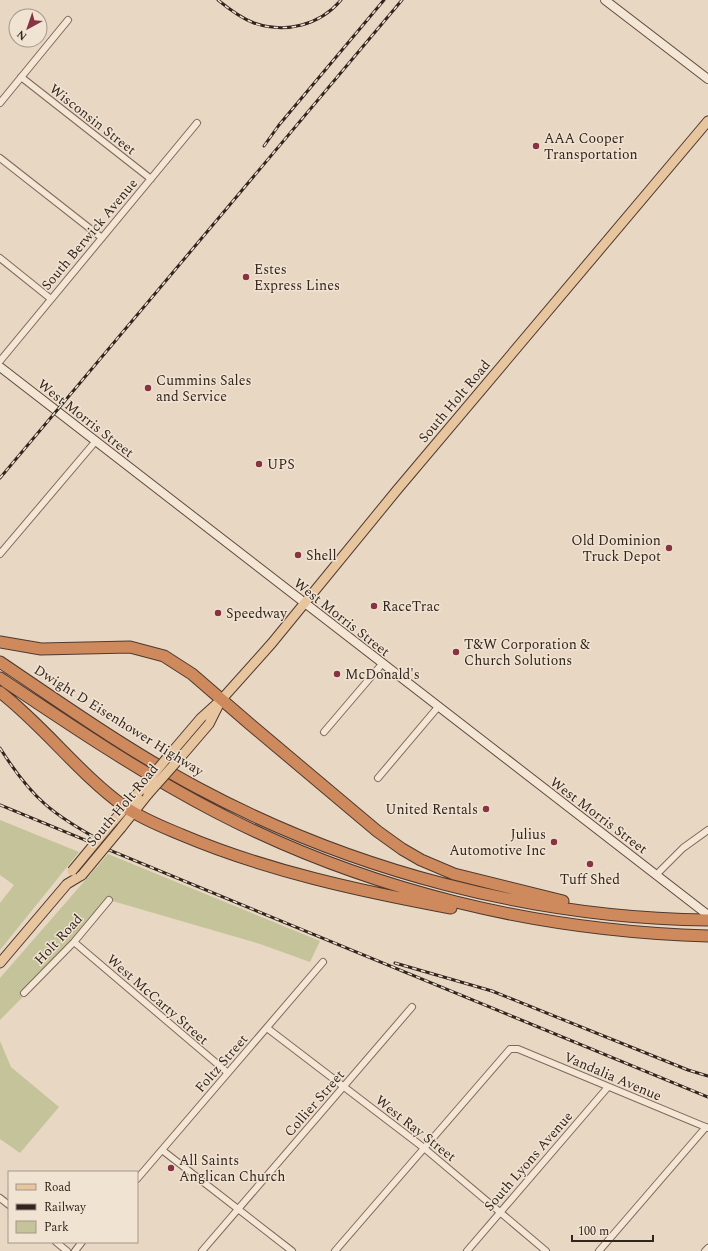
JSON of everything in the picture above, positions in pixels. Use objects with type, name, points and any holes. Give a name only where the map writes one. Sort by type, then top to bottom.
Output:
[{"type":"highway","points":[[0,642],[41,649],[121,647],[148,651],[177,663],[222,699],[378,831],[415,857],[437,867],[470,878],[619,915]]},
{"type":"highway","name":"Dwight D Eisenhower Highway","points":[[0,662],[130,748],[180,778],[250,814],[317,843],[389,868],[451,886],[551,906],[619,915],[708,920]]},
{"type":"highway","name":"Dwight D Eisenhower Highway","points":[[0,678],[156,779],[214,811],[273,840],[334,864],[407,889],[468,906],[529,918],[616,931],[708,936]]},
{"type":"highway","points":[[0,692],[25,712],[94,781],[130,810],[217,849],[300,875],[449,908],[482,914],[529,918]]},
{"type":"main road","points":[[605,0],[708,79]]},
{"type":"main road","name":"South Holt Road","points":[[0,962],[67,884],[82,875],[121,828],[138,792],[201,718],[222,699],[304,604],[397,490],[708,121]]},
{"type":"main road","name":"West Morris Street","points":[[0,367],[304,604],[708,915]]},
{"type":"main road","name":"South Holt Road","points":[[67,884],[72,871],[111,824],[148,794],[209,724],[222,699]]},
{"type":"street","points":[[0,103],[68,20]]},
{"type":"street","name":"Wisconsin Street","points":[[21,77],[151,179]]},
{"type":"street","name":"South Berwick Avenue","points":[[0,361],[197,123]]},
{"type":"street","points":[[0,158],[102,238]]},
{"type":"street","points":[[0,258],[51,299]]},
{"type":"street","points":[[0,554],[95,442]]},
{"type":"street","points":[[324,732],[382,664]]},
{"type":"street","points":[[378,778],[438,707]]},
{"type":"street","points":[[656,875],[683,848],[708,830]]},
{"type":"street","name":"Holt Road","points":[[24,993],[74,942],[109,900]]},
{"type":"street","name":"West McCarty Street","points":[[74,942],[228,1074]]},
{"type":"street","name":"Foltz Street","points":[[138,1178],[323,962]]},
{"type":"street","name":"Collier Street","points":[[202,1251],[412,1007]]},
{"type":"street","name":"West Ray Street","points":[[268,1028],[424,1148],[546,1251]]},
{"type":"street","name":"Vandalia Avenue","points":[[424,1148],[508,1050],[512,1048],[518,1049],[707,1128]]},
{"type":"street","name":"South Lyons Avenue","points":[[467,1251],[608,1087]]},
{"type":"street","points":[[599,1251],[707,1128]]},
{"type":"street","points":[[335,1251],[424,1148]]},
{"type":"street","points":[[162,1150],[292,1251]]},
{"type":"street","points":[[0,1198],[8,1205]]},
{"type":"street","points":[[57,1243],[67,1251]]},
{"type":"street","points":[[75,1251],[81,1243]]},
{"type":"green space","points":[[0,820],[79,852],[0,950],[0,903],[14,885],[0,875]]},
{"type":"green space","points":[[108,854],[320,941],[310,962],[260,944],[109,900],[74,945],[0,1020],[0,978]]},
{"type":"green space","points":[[0,1041],[11,1067],[59,1107],[20,1153],[0,1139]]},
{"type":"railway","points":[[218,0],[235,13],[249,21],[278,28],[302,25],[313,21],[333,9],[341,0]]},
{"type":"railway","points":[[264,146],[279,125],[384,0]]},
{"type":"railway","points":[[0,478],[402,0]]},
{"type":"railway","points":[[0,748],[23,780],[45,804],[71,824],[105,843]]},
{"type":"railway","points":[[0,805],[708,1097]]},
{"type":"railway","points":[[395,963],[492,991],[688,1070],[708,1076]]},
{"type":"place","name":"AAA Cooper Transportation","points":[[536,146]]},
{"type":"place","name":"Estes Express Lines","points":[[246,277]]},
{"type":"place","name":"Cummins Sales and Service","points":[[148,388]]},
{"type":"place","name":"UPS","points":[[259,464]]},
{"type":"place","name":"Old Dominion Truck Depot","points":[[669,548]]},
{"type":"place","name":"Shell","points":[[298,555]]},
{"type":"place","name":"RaceTrac","points":[[374,606]]},
{"type":"place","name":"Speedway","points":[[218,613]]},
{"type":"place","name":"T&W Corporation & Church Solutions","points":[[456,652]]},
{"type":"place","name":"McDonald's","points":[[337,674]]},
{"type":"place","name":"United Rentals","points":[[486,809]]},
{"type":"place","name":"Julius Automotive Inc","points":[[554,842]]},
{"type":"place","name":"Tuff Shed","points":[[590,864]]},
{"type":"place","name":"All Saints Anglican Church","points":[[171,1168]]}]
